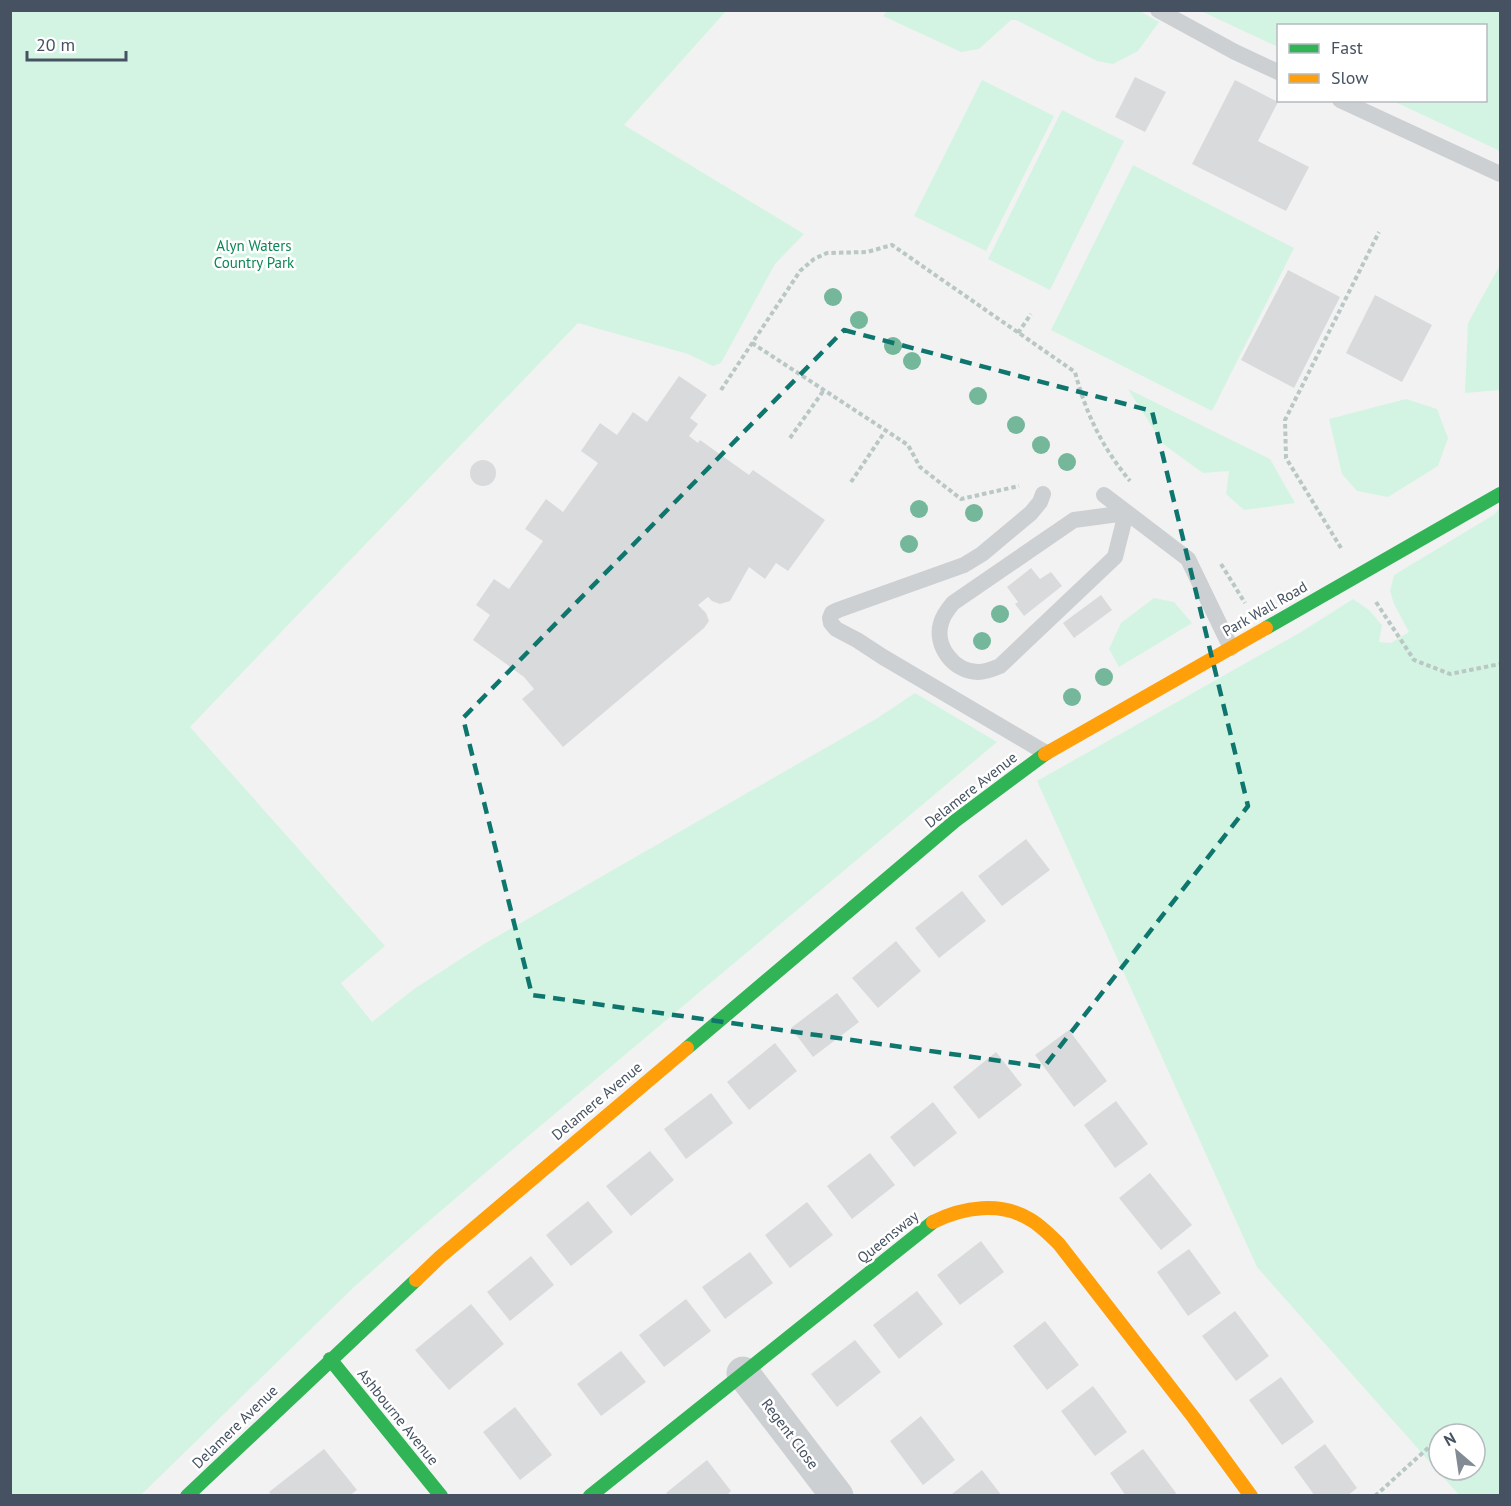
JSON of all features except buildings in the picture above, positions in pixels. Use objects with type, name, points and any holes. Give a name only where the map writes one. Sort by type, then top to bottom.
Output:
[{"type":"street","name":"Park Wall Road","points":[[1046,753],[1500,494]]},
{"type":"street","name":"Delamere Avenue","points":[[187,1496],[440,1257],[955,821],[1046,753]]},
{"type":"street","name":"Queensway","points":[[590,1496],[934,1221],[965,1210],[982,1207],[1017,1211],[1034,1220],[1047,1231],[1194,1418],[1251,1496]]},
{"type":"street","name":"Ashbourne Avenue","points":[[330,1359],[441,1496]]},
{"type":"street","name":"Regent Close","points":[[743,1373],[837,1496]]},
{"type":"lane","points":[[1158,10],[1235,52],[1277,72]]},
{"type":"lane","points":[[1344,102],[1500,174]]},
{"type":"lane","points":[[1043,494],[1031,513],[964,565],[838,610],[832,613],[830,618],[831,624],[836,629],[1046,753]]},
{"type":"lane","points":[[1104,495],[1188,559],[1231,648]]},
{"type":"lane","points":[[1126,513],[1115,557],[1000,666],[989,671],[976,672],[964,669],[948,657],[940,636],[940,624],[953,603],[1074,520],[1126,513]]},
{"type":"path","points":[[1379,232],[1285,420],[1286,458],[1358,575],[1414,660],[1450,674],[1500,664]]},
{"type":"path","points":[[722,390],[800,271],[814,259],[827,253],[867,252],[892,245],[1075,372],[1083,402],[1099,435],[1116,465],[1131,483]]},
{"type":"path","points":[[1018,333],[1031,314]]},
{"type":"path","points":[[752,343],[908,445],[920,467],[962,499],[1029,484]]},
{"type":"path","points":[[790,438],[824,390]]},
{"type":"path","points":[[851,482],[886,430]]},
{"type":"path","points":[[1221,564],[1261,630]]},
{"type":"path","points":[[1375,1496],[1427,1449]]},
{"type":"highlighted area","points":[[844,330],[1152,411],[1248,806],[1044,1067],[532,995],[463,718]]},
{"type":"green space","points":[[1138,10],[1159,22],[1138,51],[1113,64],[1097,61],[1016,20],[1011,20],[979,49],[961,52],[883,16],[887,11]]},
{"type":"green space","name":"Alyn Waters Country Park","points":[[10,11],[726,11],[624,125],[804,234],[775,264],[721,363],[713,366],[688,354],[578,323],[190,727],[385,946],[341,983],[372,1022],[414,989],[484,944],[876,719],[915,693],[997,742],[415,1233],[354,1287],[141,1495],[11,1495]]},
{"type":"green space","points":[[1201,11],[1500,11],[1500,151],[1395,102],[1487,102],[1487,24],[1277,24],[1277,47]]},
{"type":"green space","points":[[982,80],[1054,116],[986,251],[914,216]]},
{"type":"green space","points":[[1062,110],[1124,141],[1050,290],[988,259]]},
{"type":"green space","points":[[1133,165],[1294,248],[1212,411],[1051,330]]},
{"type":"green space","points":[[1500,265],[1500,390],[1465,393],[1468,323]]},
{"type":"green space","points":[[1128,389],[1270,459],[1295,503],[1244,510],[1226,494],[1229,471],[1203,473],[1163,444]]},
{"type":"green space","points":[[1406,399],[1437,409],[1448,438],[1438,466],[1388,497],[1357,491],[1342,474],[1329,419]]},
{"type":"green space","points":[[1500,507],[1500,1495],[1459,1495],[1447,1482],[1487,1482],[1487,1422],[1427,1422],[1427,1459],[1257,1267],[1037,781],[1301,632],[1353,599],[1369,610],[1382,625],[1379,642],[1391,643],[1409,632],[1394,604],[1390,591],[1394,575],[1495,514]]},
{"type":"green space","points":[[1154,598],[1174,602],[1192,623],[1119,667],[1109,649],[1121,623]]},
{"type":"traffic: fast","points":[[1266,628],[1500,494]]},
{"type":"traffic: fast","points":[[687,1048],[955,821],[1045,754]]},
{"type":"traffic: fast","points":[[590,1496],[933,1222]]},
{"type":"traffic: fast","points":[[187,1496],[416,1280]]},
{"type":"traffic: fast","points":[[330,1359],[441,1496]]},
{"type":"traffic: slow","points":[[1045,754],[1266,628]]},
{"type":"traffic: slow","points":[[416,1280],[440,1257],[687,1048]]},
{"type":"traffic: slow","points":[[933,1222],[969,1210],[995,1208],[1019,1214],[1042,1228],[1059,1244],[1194,1418],[1251,1496]]}]
